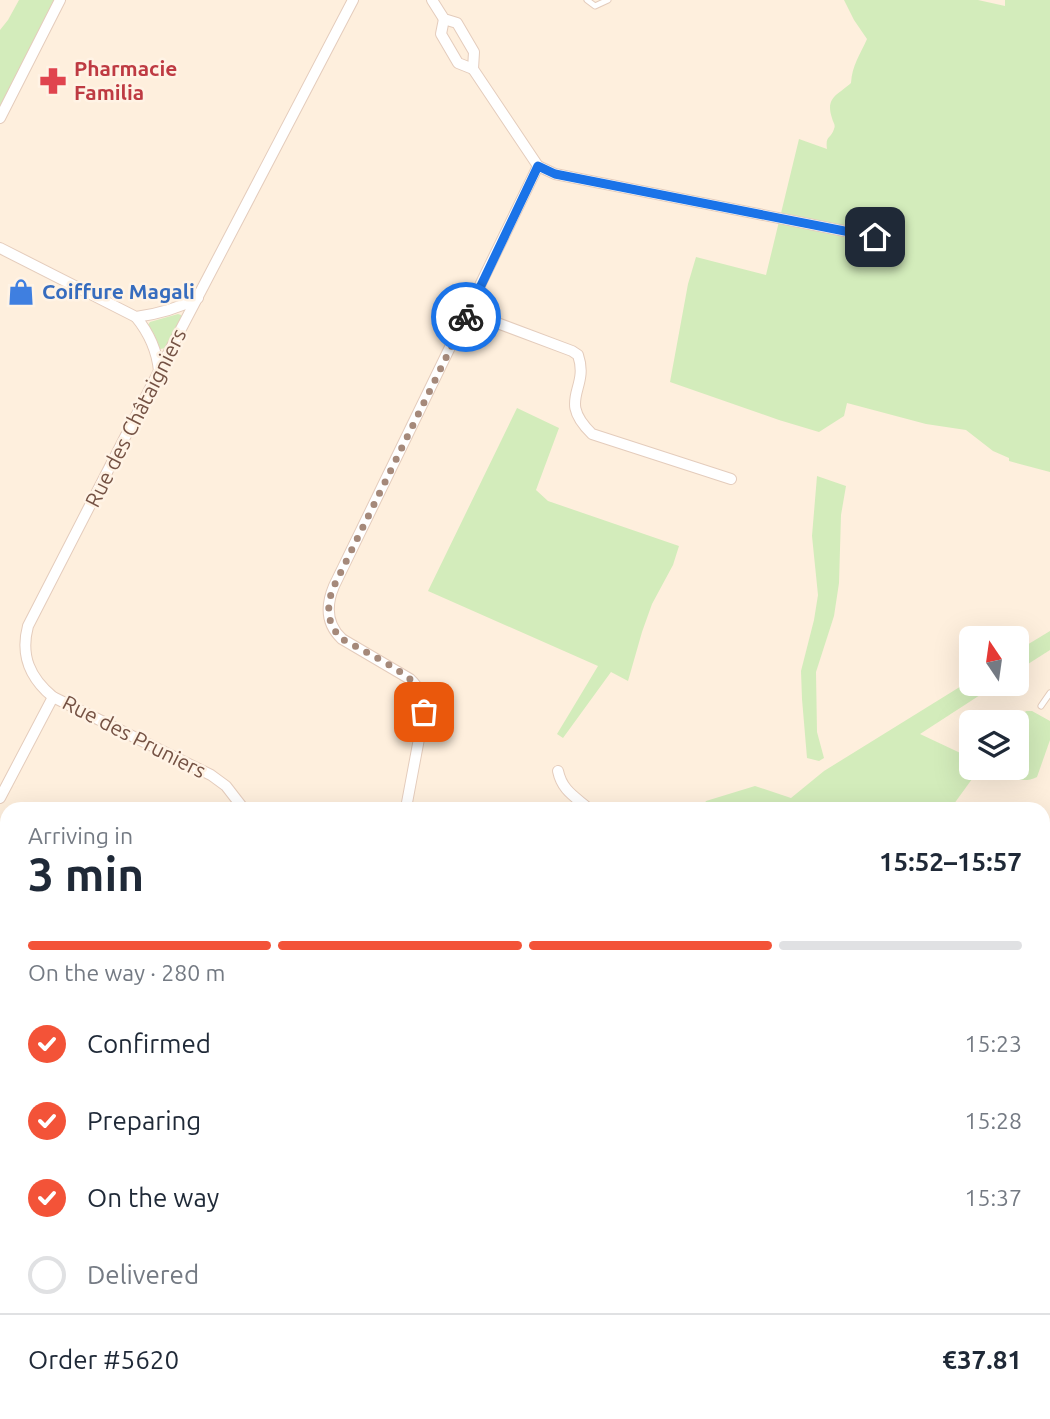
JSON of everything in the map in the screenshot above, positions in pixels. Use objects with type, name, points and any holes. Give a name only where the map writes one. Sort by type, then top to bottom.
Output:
[{"type":"street","points":[[0,118],[60,0]]},
{"type":"street","name":"Rue des Châtaigniers","points":[[53,697],[42,688],[25,654],[24,640],[28,626],[353,0]]},
{"type":"street","points":[[432,0],[444,19],[457,23],[474,52],[473,69]]},
{"type":"street","points":[[444,19],[441,34],[458,63],[473,69],[538,166],[555,174],[875,237]]},
{"type":"street","points":[[407,802],[424,712],[422,697],[410,680],[342,639],[335,632],[329,616],[328,602],[538,166]]},
{"type":"street","points":[[0,248],[136,317],[154,345],[159,371]]},
{"type":"street","points":[[136,317],[169,311],[198,298]]},
{"type":"street","points":[[468,312],[578,355],[581,369],[575,410],[578,419],[592,434],[731,479]]},
{"type":"street","points":[[0,797],[53,697]]},
{"type":"street","name":"Rue des Pruniers","points":[[53,697],[211,775],[226,786],[238,802]]},
{"type":"street","points":[[558,771],[560,782],[565,789],[581,802]]},
{"type":"lane","points":[[587,0],[594,6],[608,0]]},
{"type":"lane","points":[[1041,706],[1050,693]]},
{"type":"green space","points":[[19,0],[60,0],[0,118],[0,30]]},
{"type":"green space","points":[[844,0],[978,0],[1005,6],[1005,0],[1050,0],[1050,472],[1009,461],[1009,458],[993,451],[966,430],[926,424],[847,403],[844,416],[819,432],[670,382],[688,284],[696,257],[766,275],[799,139],[827,149],[828,139],[835,126],[830,105],[837,94],[851,83],[855,65],[867,39]]},
{"type":"green space","points":[[178,314],[182,317],[166,348],[160,349],[148,325],[150,322]]},
{"type":"green space","points":[[517,408],[559,428],[536,490],[548,501],[679,546],[673,565],[652,604],[628,681],[611,672],[563,738],[557,734],[598,666],[428,591]]},
{"type":"green space","points":[[817,476],[846,486],[841,515],[839,583],[834,616],[816,672],[817,732],[824,758],[819,761],[807,758],[801,671],[818,595],[812,536]]},
{"type":"green space","points":[[1050,631],[1050,650],[1029,663],[1029,644]]},
{"type":"green space","points":[[959,687],[959,696],[979,696],[920,734],[959,752],[959,780],[971,780],[955,802],[705,802],[755,786],[791,798],[824,771]]},
{"type":"green space","points":[[1029,711],[1050,721],[1050,740],[1037,777],[1031,779]]},
{"type":"way so far","points":[[424,712],[422,697],[415,684],[335,632],[329,616],[328,602],[466,317]]},
{"type":"place","name":"Pharmacie Familia","points":[[53,81]]},
{"type":"place","name":"Coiffure Magali","points":[[21,292]]},
{"type":"route","points":[[466,317],[538,166],[555,174],[875,237]]}]
